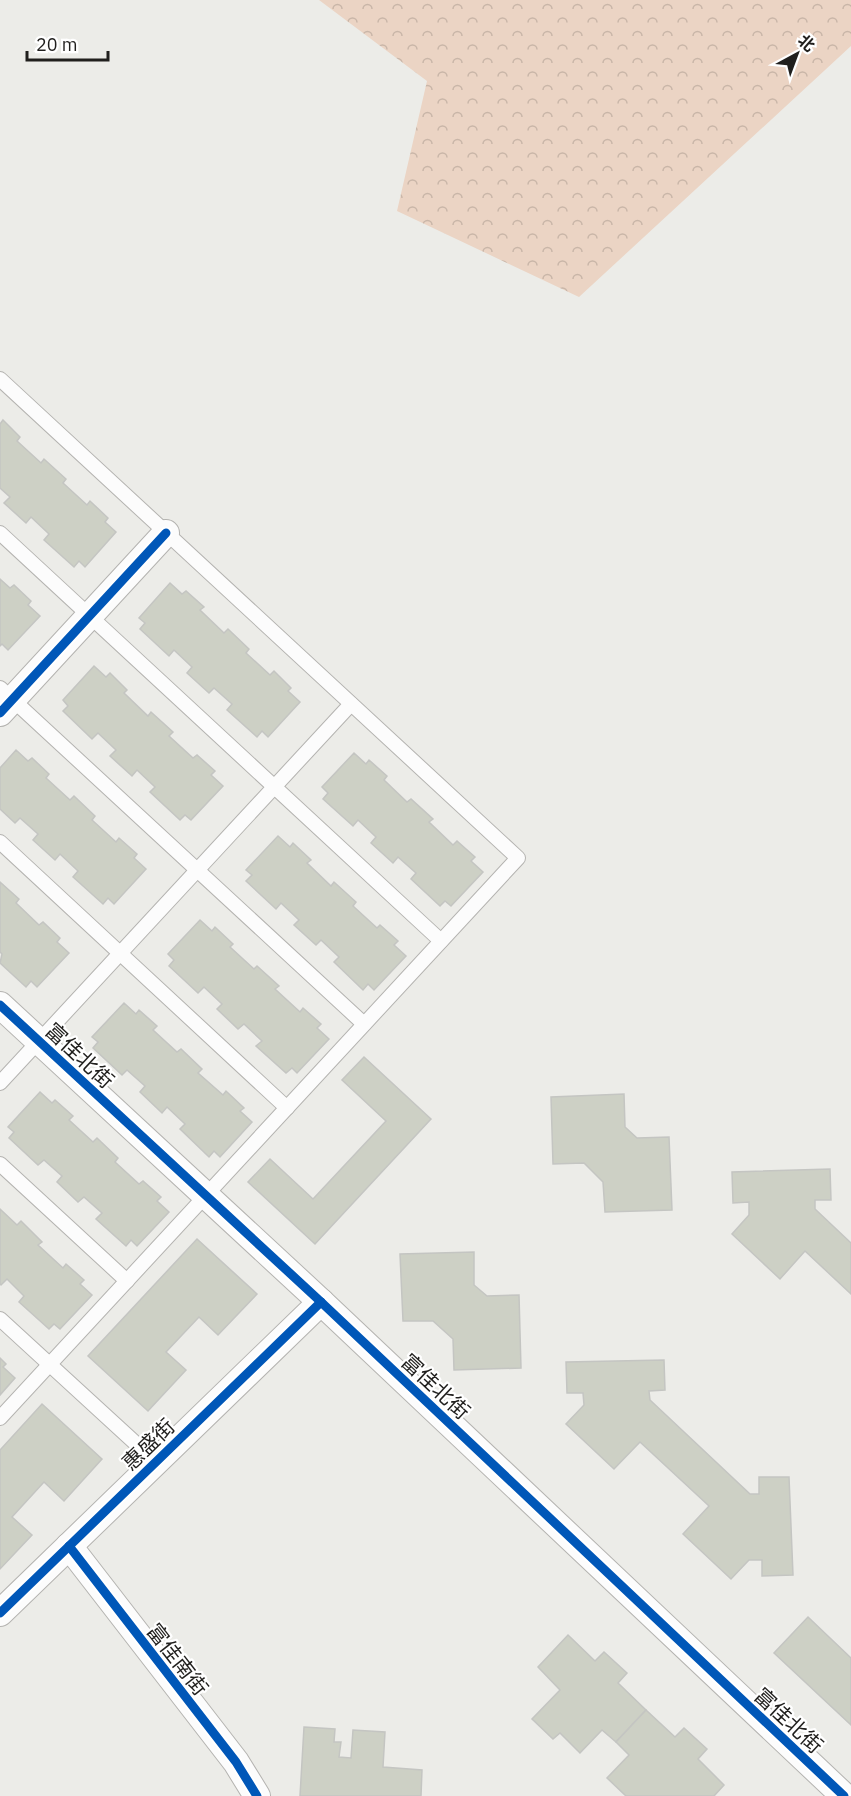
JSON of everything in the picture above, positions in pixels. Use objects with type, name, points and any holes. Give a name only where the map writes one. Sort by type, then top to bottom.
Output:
[{"type":"street","points":[[4,700],[89,616],[166,533]]},
{"type":"street","name":"富佳北街","points":[[0,1005],[321,1302],[844,1796]]},
{"type":"street","name":"惠盛街","points":[[0,1613],[321,1302]]},
{"type":"street","name":"富佳南街","points":[[69,1546],[236,1762],[257,1796]]},
{"type":"lane","points":[[0,379],[518,858],[0,1418]]},
{"type":"lane","points":[[0,533],[441,941]]},
{"type":"lane","points":[[4,700],[197,870],[364,1024]]},
{"type":"lane","points":[[0,1083],[351,704]]},
{"type":"lane","points":[[0,842],[287,1108]]},
{"type":"lane","points":[[0,1164],[127,1281]]},
{"type":"lane","points":[[0,1319],[156,1462]]},
{"type":"green space","points":[[319,0],[851,0],[851,46],[579,297],[397,211],[427,81]]},
{"type":"building","points":[[3,420],[20,437],[17,441],[41,463],[44,459],[66,479],[63,483],[87,505],[90,501],[108,518],[105,522],[116,532],[85,567],[79,561],[74,567],[44,540],[49,534],[31,517],[26,523],[4,503],[10,497],[0,488],[0,424]]},
{"type":"building","points":[[0,579],[10,588],[14,585],[31,601],[28,605],[40,616],[8,650],[2,644],[0,646]]},
{"type":"building","points":[[170,583],[182,594],[186,591],[204,607],[200,610],[224,633],[228,629],[249,649],[246,653],[270,675],[274,671],[291,688],[288,691],[300,702],[268,737],[262,731],[257,737],[227,710],[232,704],[214,688],[209,693],[187,673],[192,667],[174,650],[169,656],[140,629],[145,623],[139,618]]},
{"type":"building","points":[[94,666],[106,677],[110,673],[127,690],[124,693],[148,716],[151,712],[173,732],[169,736],[193,758],[197,755],[215,771],[211,775],[223,786],[191,820],[185,815],[180,820],[150,792],[155,787],[137,770],[132,776],[110,756],[116,750],[98,733],[92,739],[63,711],[68,706],[63,700]]},
{"type":"building","points":[[16,750],[28,761],[32,758],[49,774],[46,778],[70,800],[74,796],[95,816],[92,820],[116,842],[119,838],[137,854],[134,858],[146,869],[114,904],[108,898],[103,904],[73,877],[78,871],[60,854],[55,860],[33,840],[38,834],[20,818],[15,823],[0,809],[0,768]]},
{"type":"building","points":[[354,753],[366,764],[369,760],[387,776],[384,780],[407,802],[411,799],[433,819],[429,822],[453,845],[457,841],[475,857],[471,861],[483,872],[451,906],[445,901],[440,906],[411,879],[416,873],[398,857],[393,863],[371,843],[376,837],[358,820],[353,826],[323,799],[328,793],[322,787]]},
{"type":"building","points":[[278,836],[290,847],[293,843],[311,860],[307,863],[331,886],[334,882],[356,902],[353,906],[377,928],[380,925],[398,941],[394,945],[406,956],[374,990],[368,984],[363,990],[334,962],[339,957],[321,940],[316,945],[294,925],[299,920],[281,903],[276,909],[246,881],[252,875],[246,870]]},
{"type":"building","points":[[0,882],[19,899],[16,903],[39,925],[43,922],[60,938],[57,942],[69,953],[37,987],[31,981],[26,987],[0,963],[2,954],[0,952]]},
{"type":"building","points":[[200,920],[212,931],[215,927],[233,944],[230,947],[254,969],[257,966],[279,986],[275,989],[300,1012],[303,1008],[321,1024],[317,1028],[329,1039],[297,1073],[292,1068],[286,1073],[256,1046],[262,1041],[244,1024],[238,1029],[217,1009],[222,1004],[204,987],[198,993],[169,966],[174,960],[168,954]]},
{"type":"building","points":[[124,1003],[136,1014],[139,1010],[157,1026],[153,1030],[177,1052],[181,1049],[202,1069],[198,1073],[223,1095],[226,1091],[244,1108],[240,1111],[252,1122],[220,1157],[214,1151],[209,1157],[180,1129],[185,1124],[167,1107],[162,1113],[140,1092],[145,1086],[127,1070],[122,1075],[93,1048],[98,1042],[92,1037]]},
{"type":"building","points":[[364,1057],[431,1119],[315,1244],[248,1182],[270,1159],[313,1199],[386,1121],[342,1080]]},
{"type":"building","points":[[40,1092],[52,1103],[55,1100],[73,1116],[69,1120],[93,1142],[97,1138],[118,1158],[115,1162],[139,1184],[143,1181],[161,1197],[157,1201],[169,1212],[137,1246],[131,1240],[126,1246],[96,1219],[102,1213],[84,1197],[78,1202],[57,1182],[62,1176],[44,1160],[38,1165],[9,1138],[14,1132],[8,1127]]},
{"type":"building","points":[[624,1094],[625,1127],[637,1138],[669,1137],[672,1210],[605,1212],[603,1182],[584,1163],[553,1164],[551,1097]]},
{"type":"building","points":[[830,1169],[831,1200],[815,1200],[815,1209],[851,1243],[851,1294],[805,1251],[780,1279],[732,1234],[749,1215],[749,1202],[733,1203],[732,1172]]},
{"type":"building","points":[[0,1209],[17,1225],[21,1221],[42,1242],[38,1245],[63,1268],[66,1264],[84,1280],[80,1284],[92,1295],[60,1329],[54,1324],[49,1329],[19,1302],[24,1296],[7,1279],[0,1284]]},
{"type":"building","points":[[197,1239],[257,1294],[218,1335],[199,1317],[166,1352],[186,1370],[148,1411],[88,1356]]},
{"type":"building","points":[[474,1252],[474,1285],[487,1296],[519,1295],[521,1368],[454,1370],[453,1339],[433,1321],[403,1321],[400,1254]]},
{"type":"building","points":[[0,1358],[6,1364],[3,1367],[15,1378],[0,1395]]},
{"type":"building","points":[[664,1360],[665,1390],[649,1391],[650,1400],[750,1494],[759,1494],[759,1477],[789,1477],[793,1575],[762,1576],[762,1560],[749,1560],[731,1579],[683,1534],[709,1506],[640,1442],[614,1469],[566,1424],[584,1405],[583,1393],[567,1393],[566,1362]]},
{"type":"building","points":[[42,1404],[102,1459],[64,1501],[44,1482],[12,1517],[32,1535],[0,1569],[0,1450]]},
{"type":"building","points":[[808,1617],[851,1658],[851,1725],[774,1653]]},
{"type":"building","points":[[568,1635],[595,1661],[604,1652],[627,1673],[618,1683],[646,1710],[616,1742],[602,1730],[580,1753],[560,1733],[553,1739],[532,1719],[560,1690],[538,1667]]},
{"type":"building","points":[[646,1710],[675,1737],[684,1728],[707,1749],[698,1759],[724,1785],[714,1796],[626,1796],[607,1778],[629,1755],[616,1742]]},
{"type":"building","points":[[304,1727],[335,1729],[334,1742],[341,1742],[339,1757],[351,1758],[353,1730],[385,1732],[383,1767],[422,1770],[421,1796],[300,1796]]},
{"type":"cycle path","points":[[0,713],[166,533]]},
{"type":"cycle path","points":[[0,1005],[321,1302],[844,1796]]},
{"type":"cycle path","points":[[0,1613],[321,1302]]},
{"type":"cycle path","points":[[69,1546],[236,1762],[257,1796]]}]
